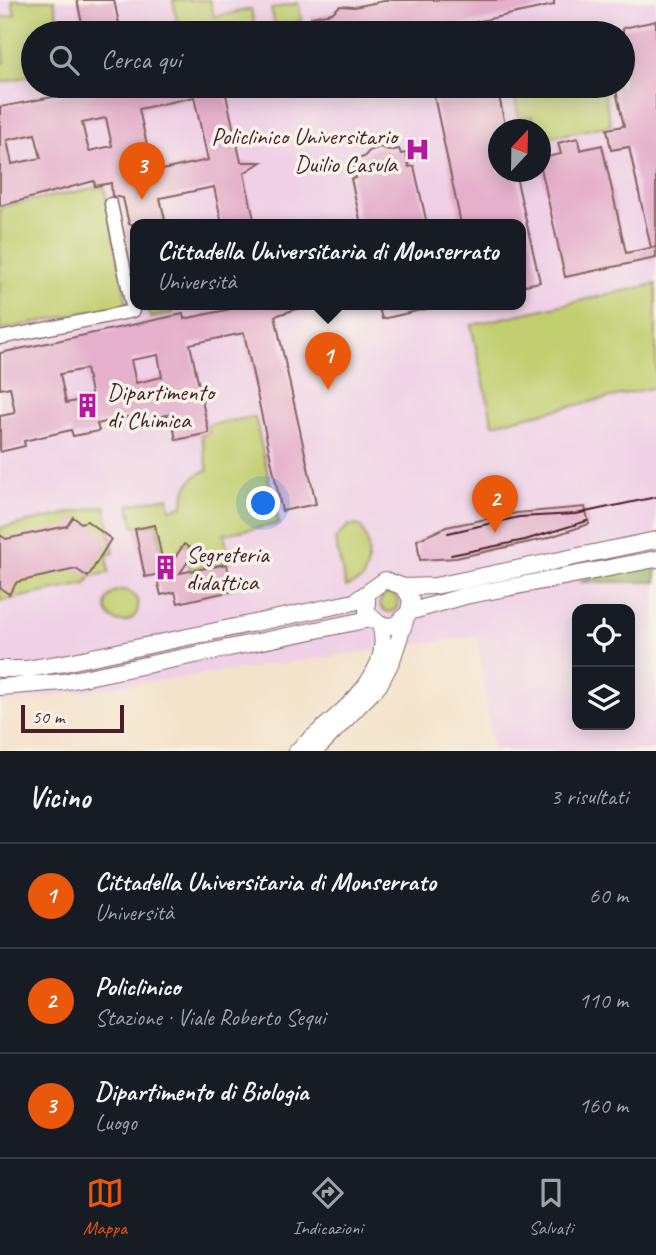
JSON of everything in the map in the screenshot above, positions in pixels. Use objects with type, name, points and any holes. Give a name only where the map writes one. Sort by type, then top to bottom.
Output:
[{"type":"street","points":[[111,204],[130,296]]},
{"type":"street","points":[[0,338],[133,310]]},
{"type":"street","points":[[0,669],[27,669],[64,663],[354,602],[385,580],[404,587],[435,586],[656,540]]},
{"type":"street","points":[[0,687],[63,682],[375,622],[394,626],[408,615],[465,596],[656,559]]},
{"type":"street","points":[[315,751],[379,685],[392,660],[408,615],[411,599],[404,587]]},
{"type":"street","points":[[297,751],[374,677],[382,654],[384,637],[365,607],[367,593]]},
{"type":"shaded area","points":[[0,0],[656,0],[656,751],[493,751],[477,636],[0,703]]},
{"type":"green space","points":[[12,0],[54,0],[58,21],[21,21],[21,78],[0,83],[0,64],[5,62],[0,18],[15,15]]},
{"type":"green space","points":[[173,0],[210,0],[214,17],[251,9],[254,21],[177,21]]},
{"type":"green space","points":[[298,3],[302,20],[274,21],[271,9]]},
{"type":"green space","points":[[515,98],[605,98],[611,125],[551,137],[551,119],[533,119],[532,116],[519,119]]},
{"type":"green space","points":[[104,186],[127,304],[0,330],[0,207]]},
{"type":"green space","points":[[656,284],[656,387],[493,424],[471,325]]},
{"type":"green space","points":[[148,310],[172,310],[173,313],[150,318]]},
{"type":"green space","points":[[255,417],[279,524],[224,534],[230,562],[190,570],[188,562],[196,551],[184,543],[175,555],[163,558],[156,524],[134,527],[129,505],[168,497],[170,509],[183,506],[189,484],[197,475],[208,470],[201,435],[209,433],[208,425]]},
{"type":"green space","points":[[105,506],[114,553],[107,555],[109,573],[91,576],[86,584],[0,601],[0,528]]},
{"type":"green space","points":[[349,525],[360,526],[364,532],[368,559],[362,580],[346,587],[335,539]]},
{"type":"green space","points":[[656,559],[656,582],[580,582]]},
{"type":"green space","points":[[122,590],[133,595],[138,606],[133,617],[122,622],[111,617],[106,606],[111,595]]},
{"type":"green space","points":[[389,594],[395,597],[398,603],[395,609],[389,612],[383,609],[380,603],[383,597]]},
{"type":"building","points":[[77,0],[114,0],[118,21],[81,21]]},
{"type":"building","points":[[389,0],[554,0],[554,5],[480,21],[312,21],[311,17],[332,13],[340,6],[354,7]]},
{"type":"building","points":[[656,21],[656,258],[565,277],[544,182],[551,182],[551,156],[561,154],[558,143],[578,138],[580,150],[602,145],[626,253],[651,248],[629,147],[611,150],[607,129],[624,126],[618,98],[635,98],[635,25]]},
{"type":"building","points":[[47,98],[189,98],[139,109],[153,172],[208,160],[194,98],[227,98],[241,162],[261,162],[244,173],[254,219],[221,219],[214,187],[160,198],[165,219],[130,219],[130,224],[123,198],[112,196],[111,183],[95,186],[94,181],[0,206],[0,107]],"holes":[[[106,118],[112,146],[89,151],[82,123]],[[35,134],[41,158],[12,164],[7,140]]]},
{"type":"building","points":[[435,98],[499,98],[504,119],[488,119],[488,182],[517,182],[526,219],[460,219]]},
{"type":"building","points":[[380,147],[391,151],[399,149],[401,154],[406,153],[409,167],[414,166],[426,219],[360,219],[351,179],[356,178],[353,164],[358,163],[357,159],[364,157],[369,151]]},
{"type":"building","points":[[526,220],[540,282],[526,285]]},
{"type":"building","name":"Dipartimento di Chimica","points":[[226,310],[294,310],[275,316],[316,504],[282,511],[244,333],[190,344],[209,433],[176,440],[171,414],[146,420],[145,413],[97,424],[99,431],[73,436],[71,430],[24,441],[25,446],[0,452],[0,416],[15,413],[10,387],[0,389],[0,353],[183,314],[184,319]],"holes":[[[158,355],[162,377],[136,383],[131,360]],[[86,369],[92,398],[66,403],[60,374]]]},
{"type":"building","points":[[380,310],[422,310],[382,319]]},
{"type":"building","points":[[585,507],[589,524],[544,539],[456,558],[420,560],[417,540],[446,527],[517,513]]},
{"type":"building","points":[[73,517],[81,523],[87,521],[111,539],[88,577],[76,569],[17,582],[9,594],[0,588],[0,535],[6,539],[67,526]]},
{"type":"building","points":[[155,525],[165,573],[145,577],[135,529]]},
{"type":"building","name":"Segreteria didattica","points":[[184,544],[195,551],[180,573],[227,564],[232,591],[178,603],[175,592],[161,595],[158,583]]},
{"type":"tram line","points":[[448,533],[519,517],[576,514],[656,497]]},
{"type":"tram line","points":[[451,555],[525,540],[587,521]]},
{"type":"place","name":"Policlinico Universitario Duilio Casula","points":[[417,150]]},
{"type":"place","name":"Dipartimento di Biologia","points":[[142,200]]},
{"type":"place","name":"Cittadella Universitaria di Monserrato","points":[[328,390]]},
{"type":"place","name":"Dipartimento di Chimica","points":[[87,406]]},
{"type":"place","name":"Policlinico","points":[[495,533]]},
{"type":"place","name":"Segreteria didattica","points":[[166,568]]}]
